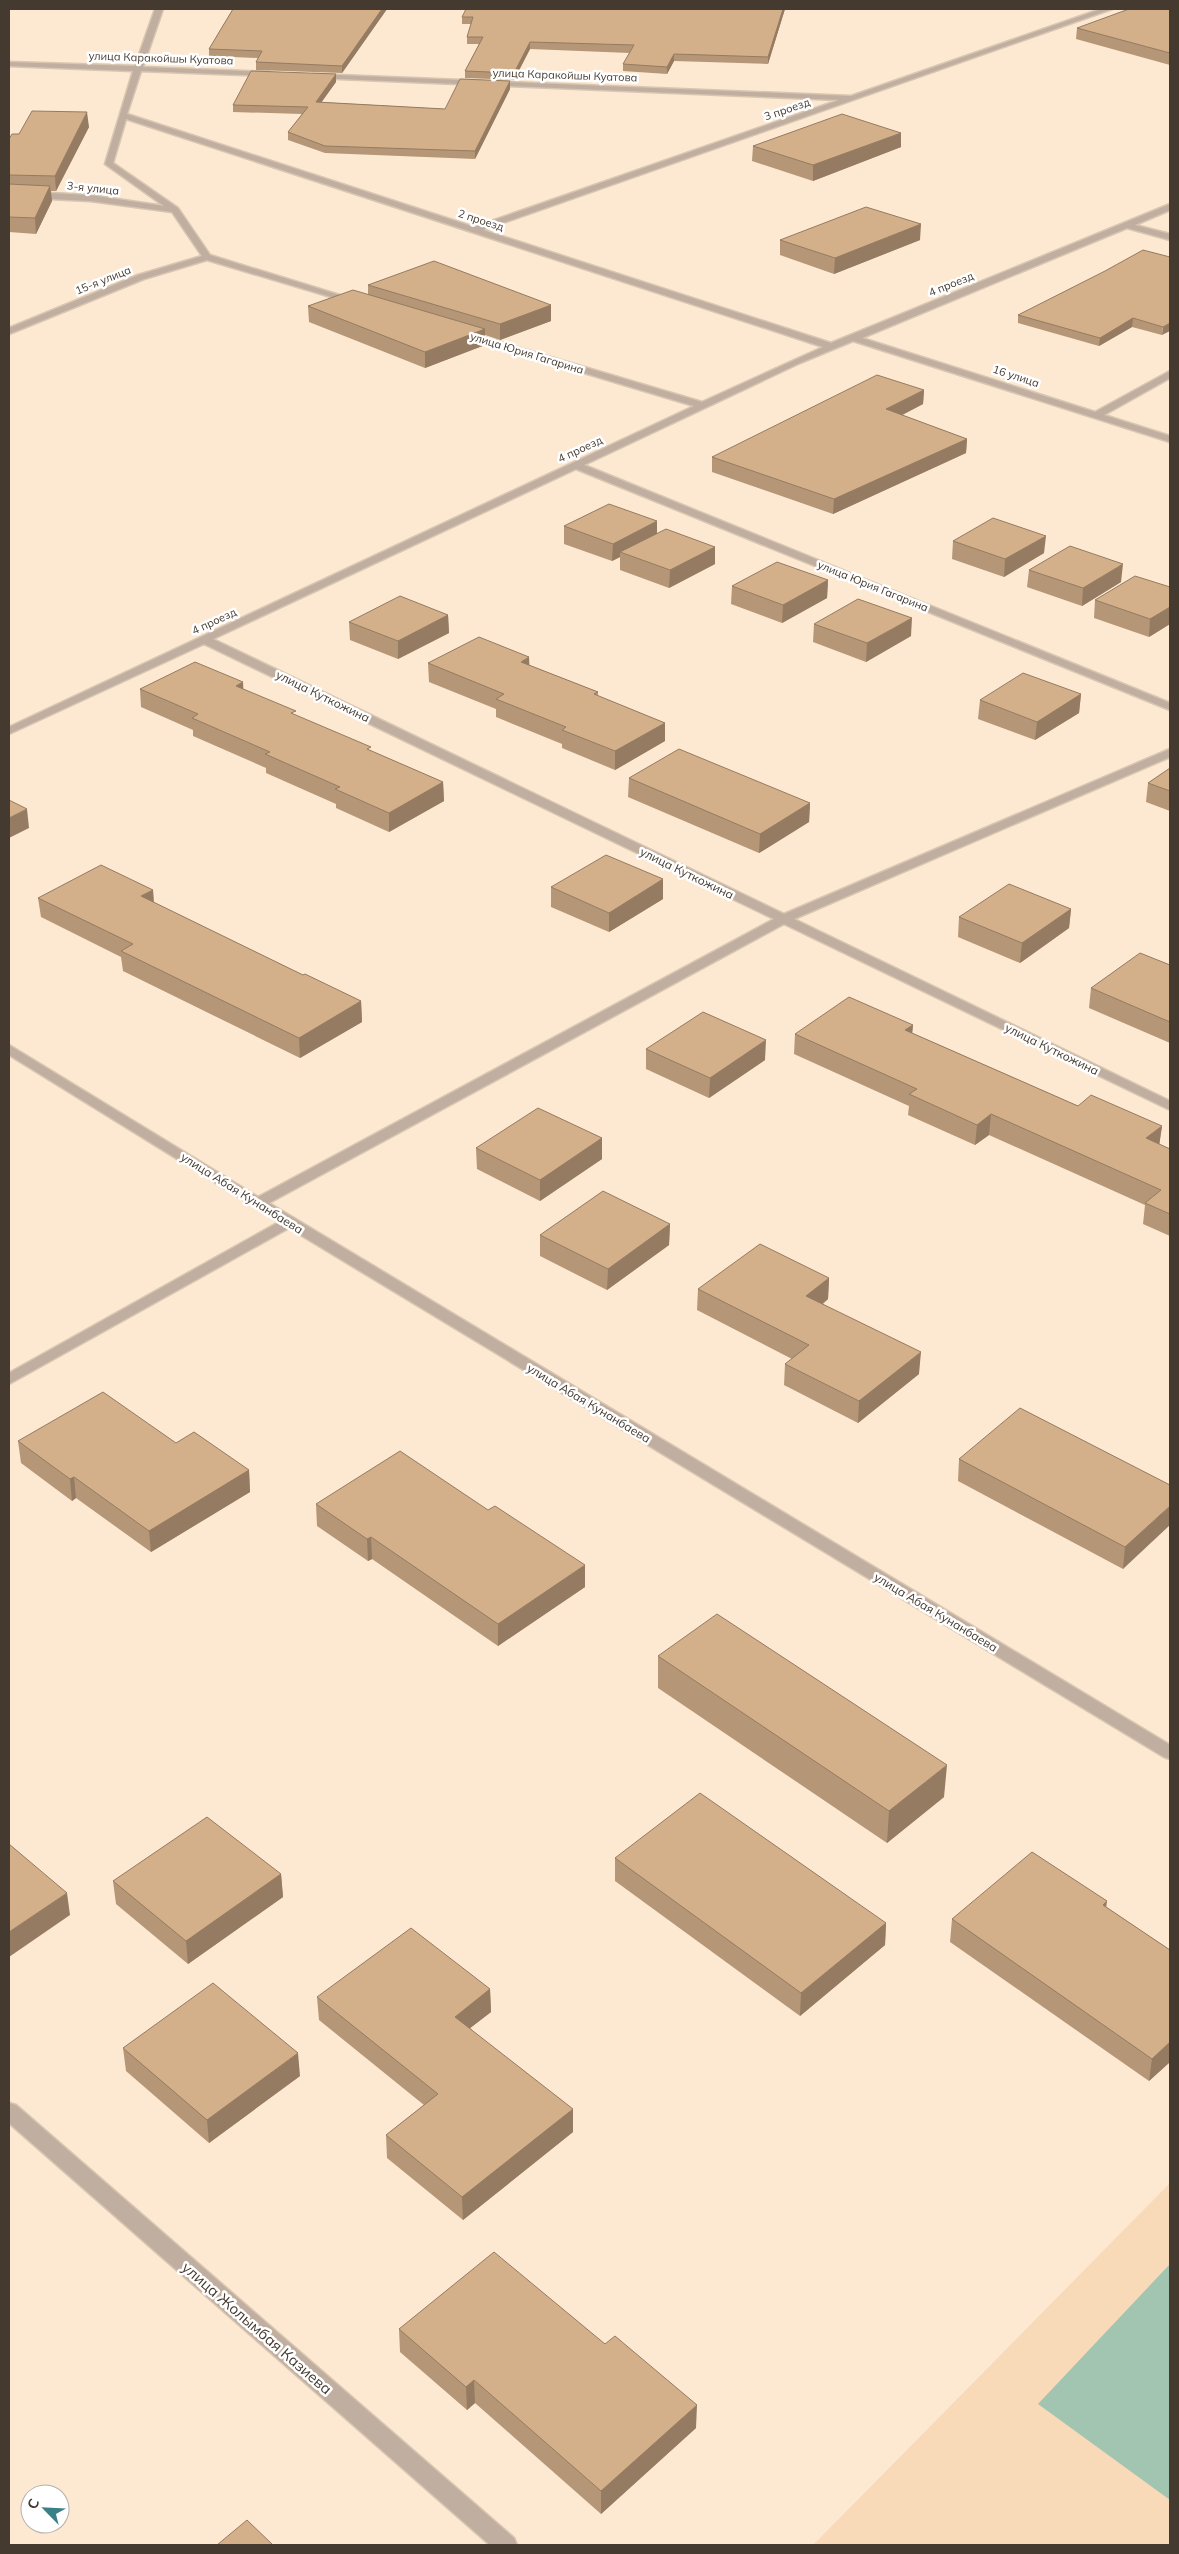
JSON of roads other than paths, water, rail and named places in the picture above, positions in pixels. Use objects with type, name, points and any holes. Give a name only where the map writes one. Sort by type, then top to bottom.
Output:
[{"type":"street","points":[[159,9],[138,68],[109,164],[175,210],[207,257],[360,303]]},
{"type":"street","name":"3 проезд","points":[[473,230],[1108,9]]},
{"type":"street","name":"улица Каракойшы Куатова","points":[[9,64],[277,74]]},
{"type":"street","name":"улица Каракойшы Куатова","points":[[306,75],[851,98]]},
{"type":"street","name":"2 проезд","points":[[123,115],[833,347]]},
{"type":"street","name":"3-я улица","points":[[9,194],[90,198],[175,210]]},
{"type":"street","name":"4 проезд","points":[[9,731],[576,465],[833,347],[1170,208]]},
{"type":"street","points":[[1127,225],[1170,237]]},
{"type":"street","name":"15-я улица","points":[[9,331],[141,277],[207,257]]},
{"type":"street","name":"улица Юрия Гагарина","points":[[455,331],[703,406]]},
{"type":"street","name":"16 улица","points":[[854,338],[1170,438]]},
{"type":"street","points":[[1096,415],[1170,374]]},
{"type":"street","name":"улица Юрия Гагарина","points":[[576,465],[1170,707]]},
{"type":"street","name":"улица Куткожина","points":[[204,639],[1170,1106]]},
{"type":"street","points":[[258,1203],[784,920],[1170,753]]},
{"type":"street","name":"улица Абая Кунанбаева","points":[[9,1049],[289,1222],[1170,1753]]},
{"type":"street","points":[[9,1379],[289,1222]]},
{"type":"street","name":"улица Жолымбая Казиева","points":[[9,2111],[506,2545]]}]
